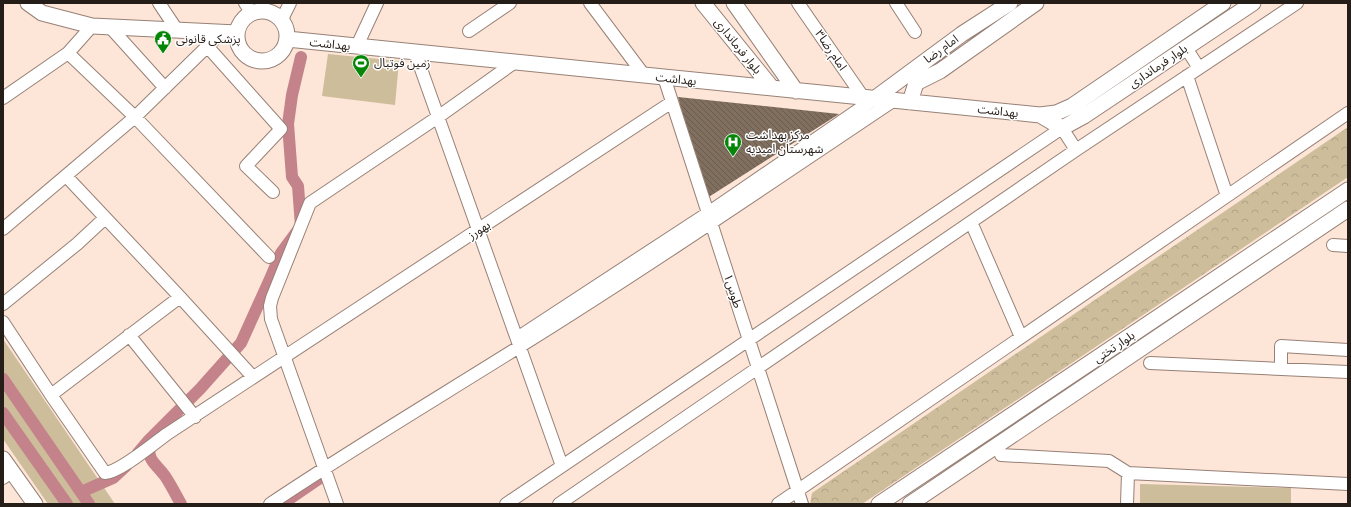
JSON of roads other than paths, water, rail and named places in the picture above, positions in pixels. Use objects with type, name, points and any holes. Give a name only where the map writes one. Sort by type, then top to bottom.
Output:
[{"type":"street","points":[[28,3],[42,13],[92,26],[237,33]]},
{"type":"street","points":[[159,3],[177,30]]},
{"type":"street","points":[[282,21],[290,3]]},
{"type":"street","points":[[357,46],[377,3]]},
{"type":"street","points":[[469,31],[510,3]]},
{"type":"street","points":[[590,3],[644,76]]},
{"type":"street","name":"بلوار فرمانداری","points":[[703,3],[772,88]]},
{"type":"street","name":"بلوار فرمانداری","points":[[734,3],[796,91]]},
{"type":"street","name":"امام رضا۳","points":[[798,3],[868,98]]},
{"type":"street","points":[[896,3],[915,32]]},
{"type":"street","name":"امام رضا","points":[[868,98],[1010,3]]},
{"type":"street","name":"امام رضا","points":[[910,102],[916,83],[940,71],[1036,3]]},
{"type":"street","name":"بلوار فرمانداری","points":[[1040,116],[1056,113],[1072,106],[1223,3]]},
{"type":"street","name":"بلوار فرمانداری","points":[[1062,128],[1084,116],[1253,3]]},
{"type":"street","points":[[559,504],[1076,150],[1297,3]]},
{"type":"street","points":[[249,8],[277,16],[282,21],[287,33],[287,39],[285,46],[277,56],[272,59],[259,61],[253,60],[242,52],[237,40],[237,33],[249,8]]},
{"type":"street","points":[[3,98],[68,53],[92,26]]},
{"type":"street","points":[[110,27],[165,88]]},
{"type":"street","points":[[3,229],[135,117],[221,33]]},
{"type":"street","name":"بهداشت","points":[[287,39],[1040,116],[1062,128]]},
{"type":"street","points":[[207,46],[281,129],[246,166],[273,192]]},
{"type":"street","points":[[1186,48],[1199,68]]},
{"type":"street","points":[[415,52],[562,466]]},
{"type":"street","points":[[68,53],[135,117],[269,257]]},
{"type":"street","points":[[336,504],[285,356],[271,320],[270,306],[272,298],[310,202],[438,117],[515,62]]},
{"type":"street","points":[[1187,76],[1227,196]]},
{"type":"street","name":"طوس۱","points":[[664,77],[802,504]]},
{"type":"street","points":[[709,218],[868,98]]},
{"type":"street","points":[[270,504],[709,218],[893,101]]},
{"type":"street","name":"بهورز","points":[[51,394],[105,473],[110,473],[120,468],[167,434],[672,102]]},
{"type":"street","points":[[778,504],[1348,113]]},
{"type":"street","points":[[506,504],[1062,128],[1076,150]]},
{"type":"street","points":[[66,176],[253,377]]},
{"type":"street","name":"بلوار تختی","points":[[879,504],[1348,190]]},
{"type":"street","name":"بلوار تختی","points":[[910,504],[1348,209]]},
{"type":"street","points":[[3,304],[77,244],[105,218]]},
{"type":"street","points":[[971,222],[1021,338]]},
{"type":"street","points":[[1333,245],[1348,246]]},
{"type":"street","points":[[3,322],[51,394],[180,297]]},
{"type":"street","points":[[129,335],[194,417]]},
{"type":"street","points":[[1280,369],[1281,346],[1348,350]]},
{"type":"street","points":[[1150,363],[1348,372]]},
{"type":"street","points":[[1000,455],[1109,461],[1128,473],[1348,484]]},
{"type":"street","points":[[3,459],[7,475],[35,504]]},
{"type":"street","points":[[1127,504],[1128,473]]},
{"type":"waterway","points":[[138,453],[200,389],[241,343],[281,253],[301,226],[298,186],[292,177],[288,124],[292,95],[301,57]]},
{"type":"waterway","points":[[3,379],[89,504]]},
{"type":"waterway","points":[[3,413],[67,504]]},
{"type":"waterway","points":[[149,440],[150,457],[165,476],[181,504]]},
{"type":"waterway","points":[[81,492],[113,478],[126,466]]},
{"type":"waterway","points":[[282,504],[320,478]]},
{"type":"place","name":"پزشکی قانونی","points":[[163,54]]},
{"type":"place","name":"زمین فوتبال","points":[[361,78]]},
{"type":"place","name":"مرکز بهداشت شهرستان امیدیه","points":[[733,157]]}]
